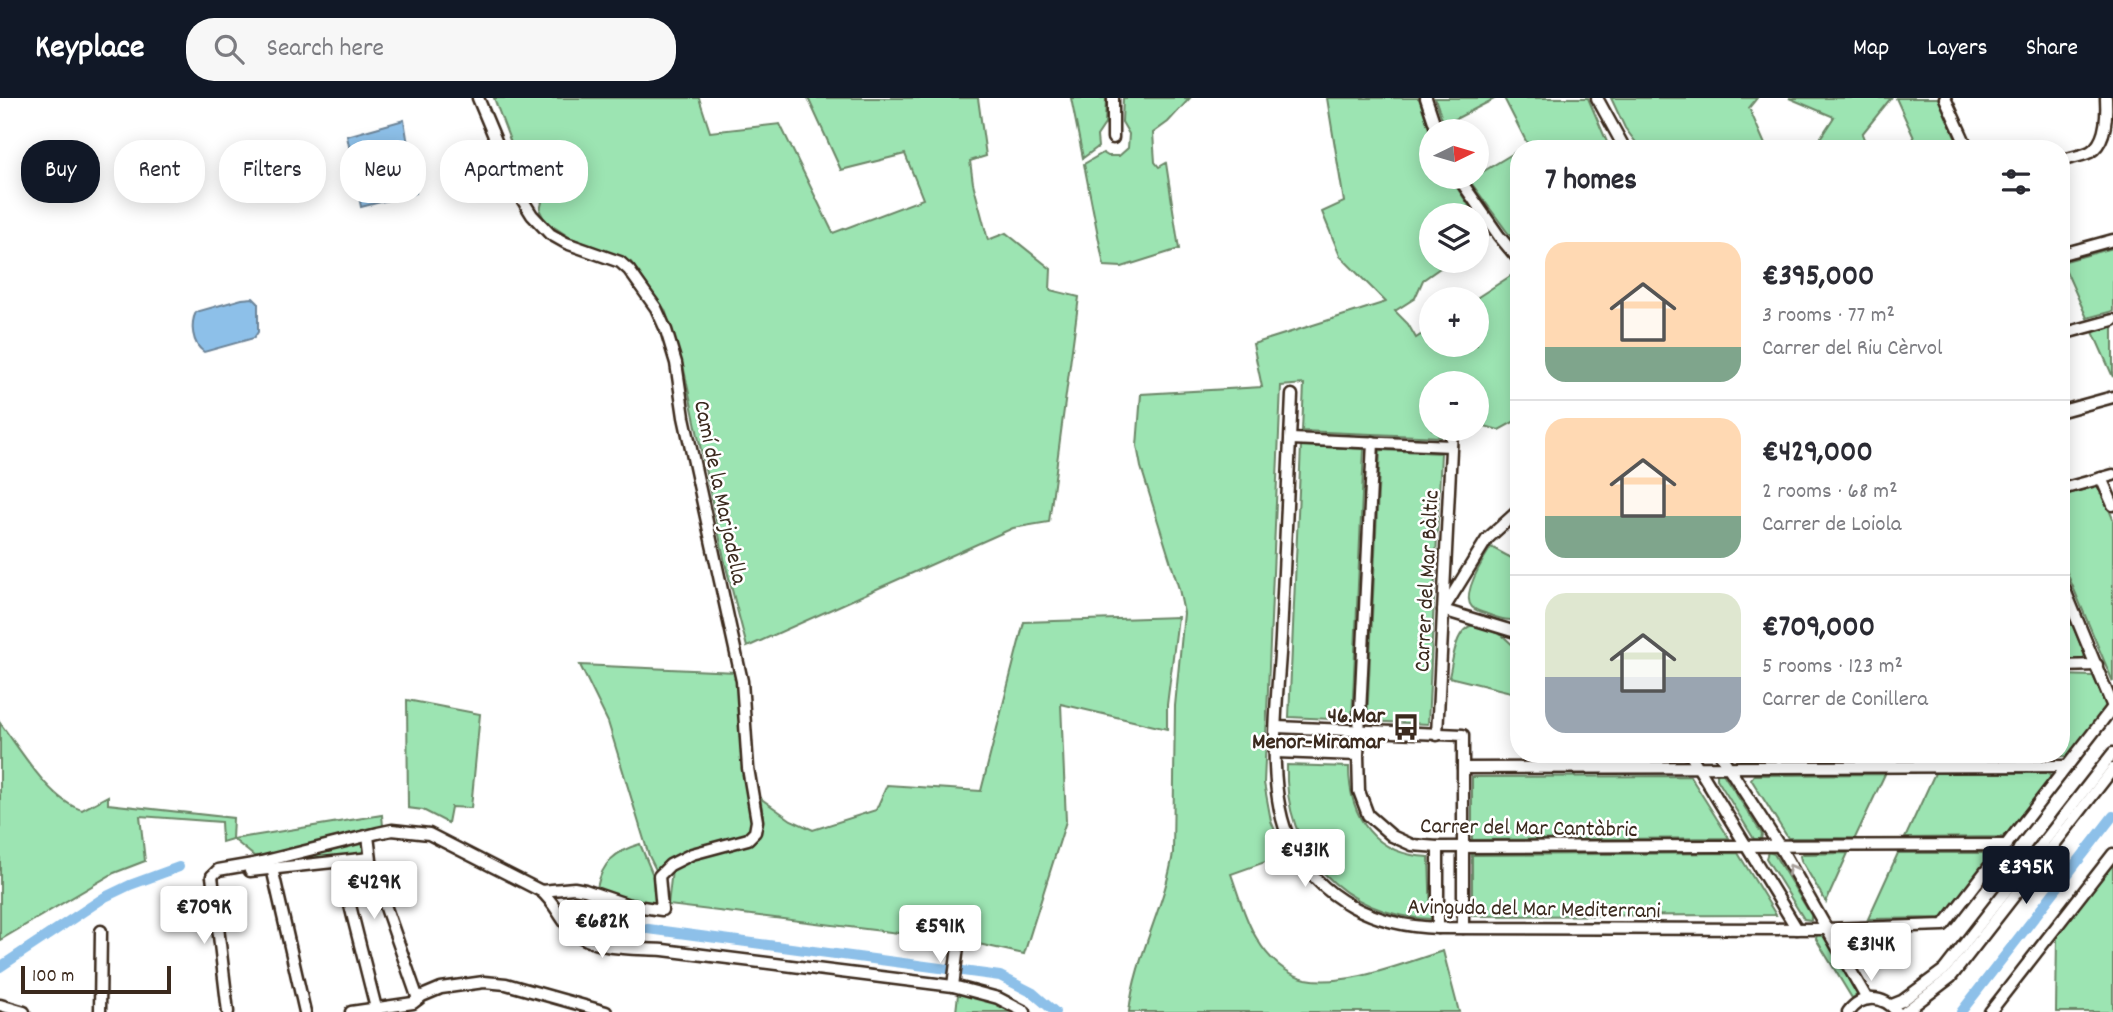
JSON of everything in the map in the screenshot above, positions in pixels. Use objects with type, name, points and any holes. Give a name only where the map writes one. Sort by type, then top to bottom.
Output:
[{"type":"street","name":"Camí de la Marjadella","points":[[478,98],[517,191],[533,215],[550,234],[566,243],[620,262],[629,270],[656,308],[666,330],[676,363],[684,417],[742,681],[747,761],[757,821],[755,832],[748,839],[692,854],[670,865],[659,876],[663,910],[629,905],[574,888],[541,891]]},
{"type":"street","points":[[1113,98],[1113,138]]},
{"type":"street","points":[[1426,98],[1433,119]]},
{"type":"street","points":[[1597,98],[1620,140]]},
{"type":"street","points":[[1945,98],[1964,140]]},
{"type":"street","points":[[2070,158],[2090,152],[2098,145],[2104,133],[2106,98]]},
{"type":"street","points":[[1466,189],[1510,248]]},
{"type":"street","points":[[2070,252],[2113,240]]},
{"type":"street","points":[[2070,332],[2113,320]]},
{"type":"street","name":"Avinguda del Mar Mediterrani","points":[[1292,395],[1276,790],[1286,830],[1300,858],[1325,888],[1349,906],[1408,926],[1438,928],[1825,929],[1944,925],[2069,763]]},
{"type":"street","points":[[2070,409],[2113,397]]},
{"type":"street","points":[[1291,439],[1451,446]]},
{"type":"street","name":"Carrer del Mar Bàltic","points":[[1437,735],[1451,441]]},
{"type":"street","name":"Carrer del Mar Cantàbric","points":[[1373,442],[1358,755],[1359,791],[1367,815],[1392,836],[1412,845],[1438,847],[2007,845]]},
{"type":"street","points":[[2070,487],[2113,475]]},
{"type":"street","points":[[2101,478],[2113,505]]},
{"type":"street","points":[[1510,518],[1487,539],[1443,610],[1510,630]]},
{"type":"street","points":[[2070,602],[2113,707]]},
{"type":"street","points":[[2070,666],[2097,665]]},
{"type":"street","name":"Avinguda del Mar Mediterrani","points":[[2070,762],[2113,707]]},
{"type":"street","points":[[1277,727],[1463,736],[1463,928]]},
{"type":"street","points":[[1276,752],[1358,755]]},
{"type":"street","points":[[1849,1012],[1858,1002],[1867,999],[1884,1001],[1894,1009],[1944,970],[2113,753]]},
{"type":"street","points":[[1696,763],[1797,929]]},
{"type":"street","points":[[1725,763],[1780,847],[1867,999]]},
{"type":"street","points":[[1463,768],[2067,766]]},
{"type":"street","points":[[1905,1012],[1951,977],[2113,769]]},
{"type":"street","points":[[212,876],[218,870],[392,830],[429,834],[541,891],[553,901],[569,927],[596,944],[953,986],[998,998],[1026,1012]]},
{"type":"street","points":[[368,836],[370,858],[418,999]]},
{"type":"street","points":[[1438,847],[1438,928]]},
{"type":"street","points":[[1990,1012],[2113,854]]},
{"type":"street","points":[[212,876],[370,858]]},
{"type":"street","points":[[339,862],[377,1010]]},
{"type":"street","points":[[272,868],[305,1012]]},
{"type":"street","points":[[212,876],[228,1012]]},
{"type":"street","points":[[100,1012],[101,931]]},
{"type":"street","points":[[953,986],[958,948]]},
{"type":"street","points":[[351,1012],[413,1003],[442,988],[484,982],[506,984],[607,1012]]},
{"type":"street","points":[[0,1005],[24,1012]]},
{"type":"green space","points":[[494,98],[699,98],[710,132],[780,124],[833,233],[923,199],[905,154],[841,170],[808,98],[978,98],[986,156],[970,161],[988,240],[1006,233],[1051,269],[1050,290],[1079,297],[1049,522],[1013,528],[747,647],[725,563],[683,365],[665,310],[631,262],[569,237],[545,221],[540,211],[542,203],[588,203],[588,140],[510,140]]},
{"type":"green space","points":[[1071,98],[1106,98],[1105,124],[1097,136],[1098,147],[1083,158]]},
{"type":"green space","points":[[1123,98],[1190,98],[1168,122],[1153,133],[1155,162],[1159,167],[1166,163],[1179,249],[1122,267],[1104,266],[1084,164],[1103,153],[1119,156],[1128,148],[1129,134],[1122,122]]},
{"type":"green space","points":[[1327,98],[1419,98],[1426,119],[1419,119],[1419,189],[1458,189],[1467,203],[1419,203],[1419,273],[1433,273],[1423,280],[1415,298],[1395,311],[1408,324],[1416,338],[1419,336],[1419,357],[1489,357],[1489,290],[1510,276],[1510,424],[1499,430],[1489,427],[1489,371],[1419,371],[1419,436],[1302,431],[1304,384],[1281,386],[1264,783],[1271,821],[1285,855],[1231,874],[1253,932],[1266,953],[1284,969],[1306,979],[1339,980],[1375,973],[1443,951],[1459,1012],[1129,1012],[1137,972],[1164,893],[1173,853],[1175,706],[1184,613],[1141,467],[1137,446],[1141,394],[1262,387],[1253,344],[1386,302],[1340,256],[1322,212],[1344,202]]},
{"type":"green space","points":[[1435,98],[1496,98],[1456,119],[1442,119]]},
{"type":"green space","points":[[1504,98],[1588,98],[1606,140],[1525,140]]},
{"type":"green space","points":[[1611,98],[1757,98],[1749,108],[1763,140],[1634,140],[1625,128]]},
{"type":"green space","points":[[1789,98],[1891,98],[1862,134],[1864,140],[1819,140],[1834,117]]},
{"type":"green space","points":[[1896,98],[1938,98],[1956,140],[1915,140]]},
{"type":"green space","points":[[1510,155],[1510,236],[1489,207],[1489,203],[1486,203],[1476,189],[1489,189],[1489,168]]},
{"type":"green space","points":[[2113,248],[2113,311],[2087,318],[2070,280],[2070,260]]},
{"type":"green space","points":[[2113,326],[2113,377],[2093,332]]},
{"type":"green space","points":[[1301,446],[1364,449],[1352,720],[1289,717]]},
{"type":"green space","points":[[1380,450],[1441,453],[1428,724],[1367,721]]},
{"type":"green space","points":[[2099,485],[2113,519],[2113,682],[2070,580],[2070,494]]},
{"type":"green space","points":[[1491,547],[1510,557],[1510,620],[1475,610],[1469,601],[1474,577]]},
{"type":"green space","points":[[1178,617],[1167,705],[1167,729],[1061,704],[1066,821],[1024,954],[965,941],[668,905],[672,870],[682,862],[752,840],[757,836],[763,821],[760,798],[791,820],[813,830],[876,810],[887,785],[981,791],[1024,622]]},
{"type":"green space","points":[[2070,619],[2085,655],[2082,660],[2070,660]]},
{"type":"green space","points":[[1476,625],[1502,635],[1510,643],[1510,692],[1449,677],[1459,637],[1469,627]]},
{"type":"green space","points":[[580,665],[736,672],[742,755],[752,816],[750,830],[746,835],[684,854],[662,866],[660,878],[649,856],[608,722]]},
{"type":"green space","points":[[2070,675],[2093,676],[2106,707],[2070,753]]},
{"type":"green space","points":[[407,700],[480,714],[471,808],[451,807],[448,823],[423,810],[408,808]]},
{"type":"green space","points":[[0,723],[47,785],[58,796],[82,810],[108,796],[108,804],[233,818],[232,839],[222,842],[221,822],[140,816],[145,861],[114,873],[0,940]]},
{"type":"green space","points":[[1287,765],[1349,767],[1354,802],[1369,830],[1380,841],[1394,849],[1410,855],[1429,857],[1431,919],[1399,915],[1371,906],[1346,892],[1324,874],[1295,825],[1288,796]]},
{"type":"green space","points":[[1722,772],[1762,834],[1761,840],[1754,839],[1717,779],[1717,774]]},
{"type":"green space","points":[[1935,773],[2046,773],[2050,775],[2050,779],[2005,837],[1905,838]]},
{"type":"green space","points":[[1885,774],[1855,838],[1788,838],[1751,779],[1754,775]]},
{"type":"green space","points":[[1690,776],[1729,838],[1472,840],[1472,777]]},
{"type":"green space","points":[[382,815],[383,826],[279,855],[254,856],[233,839]]},
{"type":"green space","points":[[364,841],[366,858],[253,864]]},
{"type":"green space","points":[[640,844],[657,885],[659,901],[656,904],[620,898],[597,888],[606,864],[617,854]]},
{"type":"green space","points":[[1768,852],[1774,854],[1811,915],[1811,920],[1804,919],[1766,858]]},
{"type":"green space","points":[[1738,853],[1776,915],[1472,916],[1472,855]]},
{"type":"green space","points":[[1848,853],[1826,902],[1800,856]]},
{"type":"green space","points":[[1898,853],[1984,853],[1989,859],[1942,918],[1868,919]]},
{"type":"green space","points":[[2113,862],[2113,1012],[2056,1012],[2057,934]]},
{"type":"green space","points":[[1817,933],[1823,933],[1860,993],[1852,998],[1816,939]]},
{"type":"green space","points":[[958,994],[982,997],[1013,1012],[956,1012]]},
{"type":"water","points":[[404,120],[407,140],[348,140],[347,136]]},
{"type":"water","points":[[360,203],[377,203],[361,207]]},
{"type":"water","points":[[253,298],[258,303],[258,332],[254,338],[204,352],[193,334],[196,312]]},
{"type":"waterway","points":[[1961,1012],[2113,816]]},
{"type":"waterway","points":[[0,967],[105,897],[179,867]]},
{"type":"waterway","points":[[589,913],[641,928],[1000,976],[1033,993],[1055,1012]]},
{"type":"place","name":"46.Mar Menor-Miramar","points":[[1406,727]]}]
